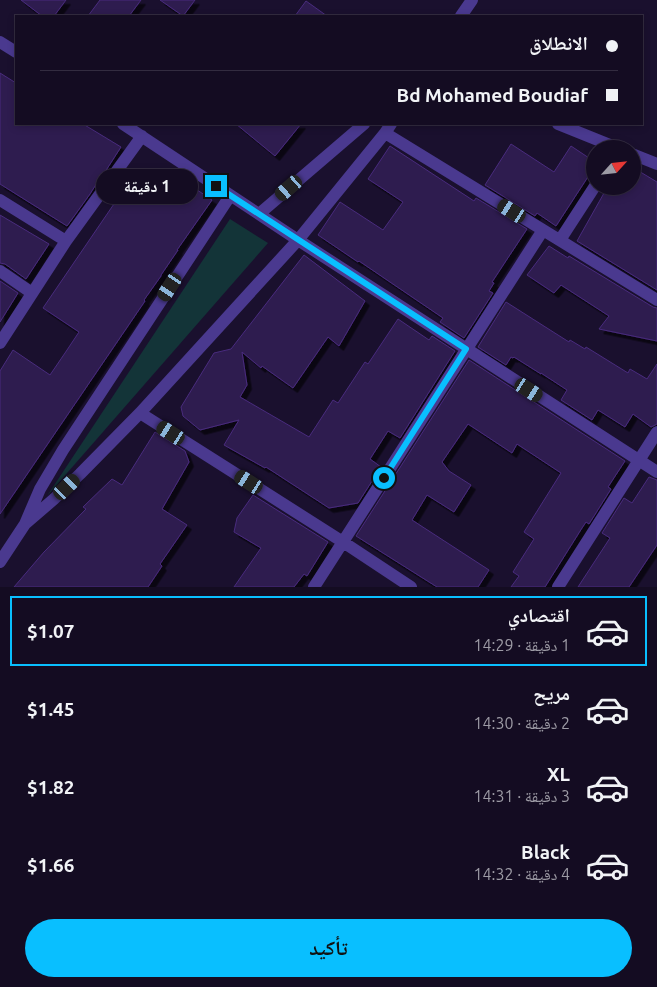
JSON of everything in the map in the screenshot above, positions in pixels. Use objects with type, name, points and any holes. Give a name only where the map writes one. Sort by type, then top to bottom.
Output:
[{"type":"street","points":[[462,15],[472,0]]},
{"type":"street","points":[[0,42],[15,51]]},
{"type":"street","points":[[125,125],[230,196],[657,472]]},
{"type":"street","points":[[259,214],[363,125]]},
{"type":"street","points":[[560,125],[597,140]]},
{"type":"street","points":[[25,524],[54,500],[140,413],[298,240],[388,128],[543,230],[657,300]]},
{"type":"street","points":[[0,343],[66,241],[142,136]]},
{"type":"street","points":[[641,158],[657,164]]},
{"type":"street","points":[[560,240],[589,195]]},
{"type":"street","points":[[0,562],[25,524],[40,489],[62,450],[230,196]]},
{"type":"street","points":[[0,200],[66,241]]},
{"type":"street","points":[[314,587],[543,230]]},
{"type":"street","points":[[0,271],[32,293]]},
{"type":"street","points":[[140,413],[411,587]]},
{"type":"street","points":[[558,587],[657,432]]},
{"type":"green space","points":[[230,219],[268,243],[47,496]]},
{"type":"building","points":[[21,0],[66,0],[55,15],[41,15]]},
{"type":"building","points":[[100,0],[141,0],[130,15],[89,15]]},
{"type":"building","points":[[160,0],[195,0],[184,15]]},
{"type":"building","points":[[306,1],[326,15],[296,15]]},
{"type":"building","points":[[0,73],[15,82],[15,125],[85,125],[121,147],[101,179],[67,226],[0,184]]},
{"type":"building","points":[[237,125],[300,125],[275,156]]},
{"type":"building","points":[[511,144],[554,172],[571,146],[586,156],[586,180],[556,226],[537,213],[535,216],[485,185]]},
{"type":"building","points":[[390,146],[474,201],[476,198],[527,229],[492,282],[494,283],[489,291],[493,293],[464,338],[440,322],[443,318],[318,235],[340,202],[383,230],[403,202],[368,179]]},
{"type":"building","points":[[641,172],[657,182],[657,290],[577,241],[603,195],[641,195]]},
{"type":"building","points":[[131,179],[165,202],[181,179],[212,200],[0,514],[0,371],[13,350],[50,375],[79,332],[43,308]]},
{"type":"building","points":[[0,215],[49,244],[26,279],[5,264],[0,263]]},
{"type":"building","points":[[549,246],[657,308],[657,341],[599,329],[609,316],[561,285],[554,293],[527,275]]},
{"type":"building","points":[[304,255],[365,301],[339,346],[328,337],[293,388],[262,366],[261,368],[242,352],[247,385],[240,397],[309,437],[333,400],[338,403],[365,362],[368,364],[398,319],[429,340],[432,336],[455,351],[400,438],[388,431],[370,459],[381,467],[358,503],[329,508],[266,467],[224,445],[239,420],[200,430],[183,416],[181,407],[214,353],[231,349]]},
{"type":"building","points":[[0,281],[18,293],[0,322]]},
{"type":"building","points":[[506,302],[569,342],[570,340],[585,349],[586,347],[628,373],[630,369],[647,379],[657,364],[657,424],[651,427],[633,414],[625,427],[598,410],[592,420],[561,400],[567,390],[541,373],[514,357],[511,357],[506,365],[478,347]]},
{"type":"building","points":[[469,360],[625,461],[608,487],[611,489],[589,524],[586,522],[545,587],[511,587],[519,576],[513,572],[534,539],[524,532],[561,473],[517,444],[512,453],[468,424],[442,462],[449,471],[471,485],[454,512],[427,495],[412,520],[489,570],[478,587],[437,587],[356,536]]},
{"type":"building","points":[[155,432],[185,451],[189,462],[162,509],[187,525],[160,564],[162,566],[148,587],[14,587],[44,552],[86,509],[83,507],[112,479],[122,485]]},
{"type":"building","points":[[649,477],[657,480],[657,545],[629,587],[578,587],[610,538],[602,533],[624,498],[632,503]]},
{"type":"building","points":[[253,495],[328,542],[307,576],[304,574],[294,587],[234,587],[261,548],[234,532],[237,518]]},
{"type":"route","points":[[216,186],[466,349],[384,478]]}]
